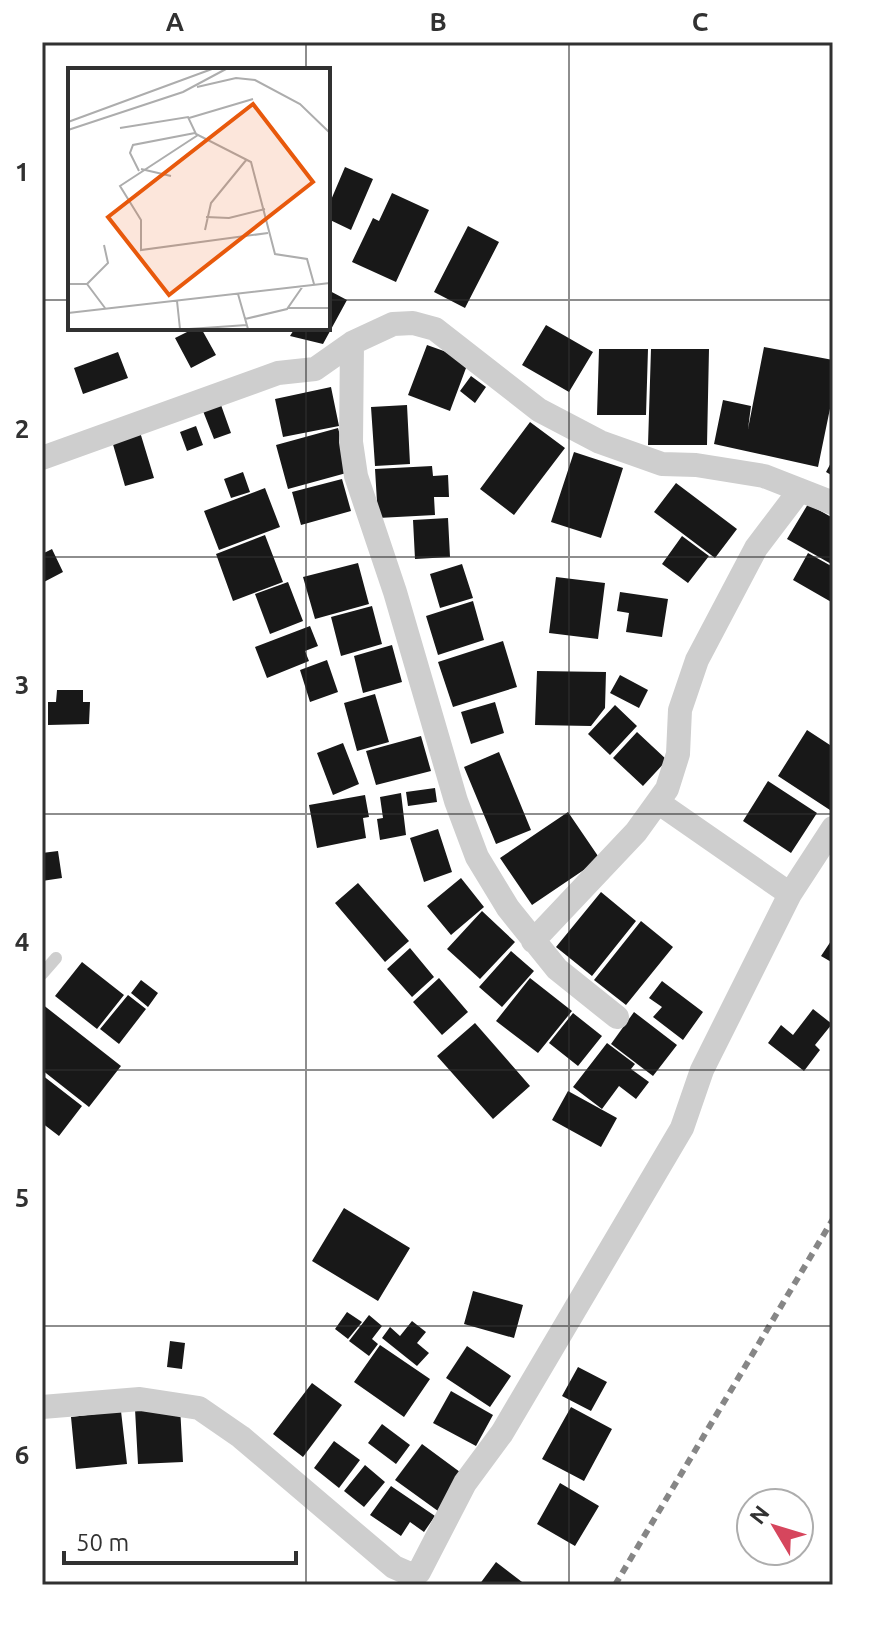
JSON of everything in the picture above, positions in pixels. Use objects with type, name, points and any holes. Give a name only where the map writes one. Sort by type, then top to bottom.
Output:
[{"type":"street","points":[[42,458],[278,373],[315,369],[352,343],[393,324],[413,323],[435,329],[539,410],[600,442],[662,464],[731,469],[764,476],[833,503]]},
{"type":"street","points":[[352,343],[351,442],[356,476],[395,592],[465,827],[492,883],[533,941],[557,969],[617,1017]]},
{"type":"street","points":[[533,941],[636,832],[659,803],[674,772],[680,710],[697,660],[756,548],[800,490]]},
{"type":"street","points":[[659,803],[790,894]]},
{"type":"street","points":[[42,1407],[140,1399],[199,1408],[241,1437],[394,1567],[410,1574],[419,1572],[465,1483],[502,1433],[682,1128],[702,1070],[790,894],[833,828]]},
{"type":"lane","points":[[42,974],[56,958]]},
{"type":"building","points":[[345,167],[373,179],[351,230],[330,220],[330,202]]},
{"type":"building","points":[[392,193],[429,210],[396,282],[352,262],[373,218],[379,221]]},
{"type":"building","points":[[468,226],[499,242],[465,308],[434,292]]},
{"type":"building","points":[[330,291],[347,300],[323,344],[290,336],[294,330],[330,330]]},
{"type":"building","points":[[546,325],[593,352],[569,392],[522,365]]},
{"type":"building","points":[[191,330],[202,330],[216,355],[191,368],[175,338]]},
{"type":"building","points":[[427,345],[469,360],[450,411],[408,395]]},
{"type":"building","points":[[764,347],[833,360],[833,394],[818,467],[714,444],[723,400],[751,406],[748,429]]},
{"type":"building","points":[[599,349],[648,349],[646,415],[597,415]]},
{"type":"building","points":[[651,349],[709,349],[707,445],[648,445]]},
{"type":"building","points":[[118,352],[128,378],[83,394],[74,368]]},
{"type":"building","points":[[471,376],[486,387],[475,403],[460,391]]},
{"type":"building","points":[[331,387],[339,426],[283,437],[275,399]]},
{"type":"building","points":[[221,405],[231,433],[214,439],[203,411]]},
{"type":"building","points":[[407,405],[410,464],[375,466],[371,407]]},
{"type":"building","points":[[530,422],[565,448],[514,515],[480,489]]},
{"type":"building","points":[[196,426],[203,445],[187,451],[180,432]]},
{"type":"building","points":[[338,428],[350,472],[288,489],[276,445]]},
{"type":"building","points":[[140,432],[154,478],[125,486],[112,441]]},
{"type":"building","points":[[574,452],[623,468],[601,538],[551,522]]},
{"type":"building","points":[[833,459],[833,476],[826,472]]},
{"type":"building","points":[[432,466],[433,476],[448,475],[449,497],[434,497],[435,515],[378,518],[375,469]]},
{"type":"building","points":[[243,472],[250,492],[231,498],[224,479]]},
{"type":"building","points":[[342,479],[351,511],[301,525],[292,492]]},
{"type":"building","points":[[676,483],[737,529],[715,558],[654,512]]},
{"type":"building","points":[[265,488],[280,527],[219,550],[204,511]]},
{"type":"building","points":[[808,504],[833,518],[833,565],[787,539]]},
{"type":"building","points":[[448,518],[450,557],[415,559],[413,520]]},
{"type":"building","points":[[265,535],[283,582],[233,601],[216,554]]},
{"type":"building","points":[[682,536],[709,556],[688,583],[662,564]]},
{"type":"building","points":[[52,549],[63,572],[42,583],[42,554]]},
{"type":"building","points":[[808,553],[833,567],[833,603],[793,580]]},
{"type":"building","points":[[358,563],[369,604],[315,619],[303,577]]},
{"type":"building","points":[[462,564],[473,598],[440,608],[430,574]]},
{"type":"building","points":[[556,577],[605,583],[598,639],[549,633]]},
{"type":"building","points":[[288,582],[303,621],[270,634],[255,594]]},
{"type":"building","points":[[620,592],[668,599],[662,637],[626,632],[629,613],[617,611]]},
{"type":"building","points":[[473,601],[484,640],[438,655],[426,616]]},
{"type":"building","points":[[372,606],[382,644],[341,656],[331,617]]},
{"type":"building","points":[[310,626],[318,646],[305,651],[309,661],[267,678],[255,647]]},
{"type":"building","points":[[503,641],[517,687],[453,707],[438,662]]},
{"type":"building","points":[[392,645],[402,682],[363,693],[354,656]]},
{"type":"building","points":[[327,660],[338,692],[310,702],[300,670]]},
{"type":"building","points":[[537,671],[606,672],[605,708],[591,726],[535,725]]},
{"type":"building","points":[[620,675],[648,690],[639,708],[610,693]]},
{"type":"building","points":[[57,690],[83,690],[83,702],[90,702],[89,724],[48,725],[48,702],[56,702]]},
{"type":"building","points":[[375,694],[389,742],[357,751],[344,703]]},
{"type":"building","points":[[495,702],[504,733],[471,744],[461,712]]},
{"type":"building","points":[[615,705],[637,726],[610,755],[588,734]]},
{"type":"building","points":[[807,730],[833,747],[833,812],[778,776]]},
{"type":"building","points":[[637,732],[667,760],[643,786],[613,758]]},
{"type":"building","points":[[421,736],[431,771],[376,785],[366,751]]},
{"type":"building","points":[[343,743],[359,784],[333,795],[317,753]]},
{"type":"building","points":[[499,752],[531,830],[496,844],[464,767]]},
{"type":"building","points":[[768,781],[817,813],[791,853],[743,821]]},
{"type":"building","points":[[435,788],[437,802],[408,806],[406,792]]},
{"type":"building","points":[[401,793],[406,835],[380,840],[377,819],[383,818],[380,797]]},
{"type":"building","points":[[365,795],[369,817],[363,818],[366,838],[317,848],[309,805]]},
{"type":"building","points":[[568,812],[600,859],[532,905],[500,858]]},
{"type":"building","points":[[438,829],[452,872],[424,882],[410,838]]},
{"type":"building","points":[[58,851],[62,878],[42,881],[42,853]]},
{"type":"building","points":[[461,878],[484,907],[451,935],[427,906]]},
{"type":"building","points":[[358,883],[409,941],[385,962],[335,903]]},
{"type":"building","points":[[601,892],[636,921],[592,976],[556,947]]},
{"type":"building","points":[[482,911],[515,942],[480,979],[447,949]]},
{"type":"building","points":[[641,921],[673,947],[626,1005],[594,980]]},
{"type":"building","points":[[833,938],[833,963],[821,956]]},
{"type":"building","points":[[410,948],[434,977],[412,997],[387,969]]},
{"type":"building","points":[[511,951],[534,971],[502,1007],[479,987]]},
{"type":"building","points":[[82,962],[124,995],[97,1029],[55,996]]},
{"type":"building","points":[[439,978],[468,1012],[442,1035],[413,1002]]},
{"type":"building","points":[[530,978],[572,1011],[538,1053],[496,1021]]},
{"type":"building","points":[[141,980],[158,993],[148,1007],[131,993]]},
{"type":"building","points":[[662,981],[703,1012],[683,1040],[653,1017],[662,1007],[649,998]]},
{"type":"building","points":[[128,995],[146,1009],[119,1044],[100,1029]]},
{"type":"building","points":[[42,1004],[121,1066],[89,1107],[42,1070]]},
{"type":"building","points":[[813,1009],[832,1024],[815,1045],[820,1050],[804,1071],[768,1043],[781,1025],[793,1035]]},
{"type":"building","points":[[634,1012],[677,1045],[653,1076],[611,1044]]},
{"type":"building","points":[[573,1013],[602,1036],[578,1066],[549,1043]]},
{"type":"building","points":[[475,1023],[530,1086],[493,1119],[437,1056]]},
{"type":"building","points":[[607,1043],[635,1064],[631,1069],[649,1082],[636,1099],[619,1086],[602,1109],[573,1087]]},
{"type":"building","points":[[42,1075],[82,1106],[59,1136],[42,1123]]},
{"type":"building","points":[[568,1091],[617,1118],[601,1147],[552,1120]]},
{"type":"building","points":[[344,1208],[410,1248],[378,1301],[312,1261]]},
{"type":"building","points":[[473,1291],[523,1305],[514,1338],[464,1324]]},
{"type":"building","points":[[347,1312],[362,1322],[348,1339],[335,1329]]},
{"type":"building","points":[[369,1315],[382,1326],[372,1339],[378,1344],[369,1356],[349,1341]]},
{"type":"building","points":[[412,1321],[426,1332],[417,1343],[429,1353],[417,1366],[382,1338],[390,1327],[400,1336]]},
{"type":"building","points":[[170,1341],[185,1343],[182,1369],[167,1367]]},
{"type":"building","points":[[380,1345],[430,1379],[404,1417],[354,1382]]},
{"type":"building","points":[[467,1346],[511,1376],[490,1407],[446,1378]]},
{"type":"building","points":[[578,1367],[607,1382],[591,1411],[562,1396]]},
{"type":"building","points":[[312,1383],[342,1405],[303,1457],[273,1434]]},
{"type":"building","points":[[451,1391],[493,1415],[476,1446],[433,1423]]},
{"type":"building","points":[[180,1406],[183,1462],[138,1464],[135,1409]]},
{"type":"building","points":[[571,1407],[612,1429],[584,1481],[542,1459]]},
{"type":"building","points":[[121,1411],[127,1464],[76,1469],[71,1417]]},
{"type":"building","points":[[382,1424],[410,1445],[396,1464],[368,1443]]},
{"type":"building","points":[[334,1441],[360,1460],[339,1488],[314,1468]]},
{"type":"building","points":[[422,1444],[464,1475],[438,1511],[395,1480]]},
{"type":"building","points":[[365,1465],[385,1482],[364,1507],[344,1491]]},
{"type":"building","points":[[560,1483],[599,1506],[575,1546],[537,1524]]},
{"type":"building","points":[[391,1486],[435,1516],[424,1532],[410,1522],[401,1536],[370,1515]]},
{"type":"building","points":[[496,1562],[526,1585],[479,1585]]},
{"type":"railway","points":[[615,1585],[833,1219]]}]
